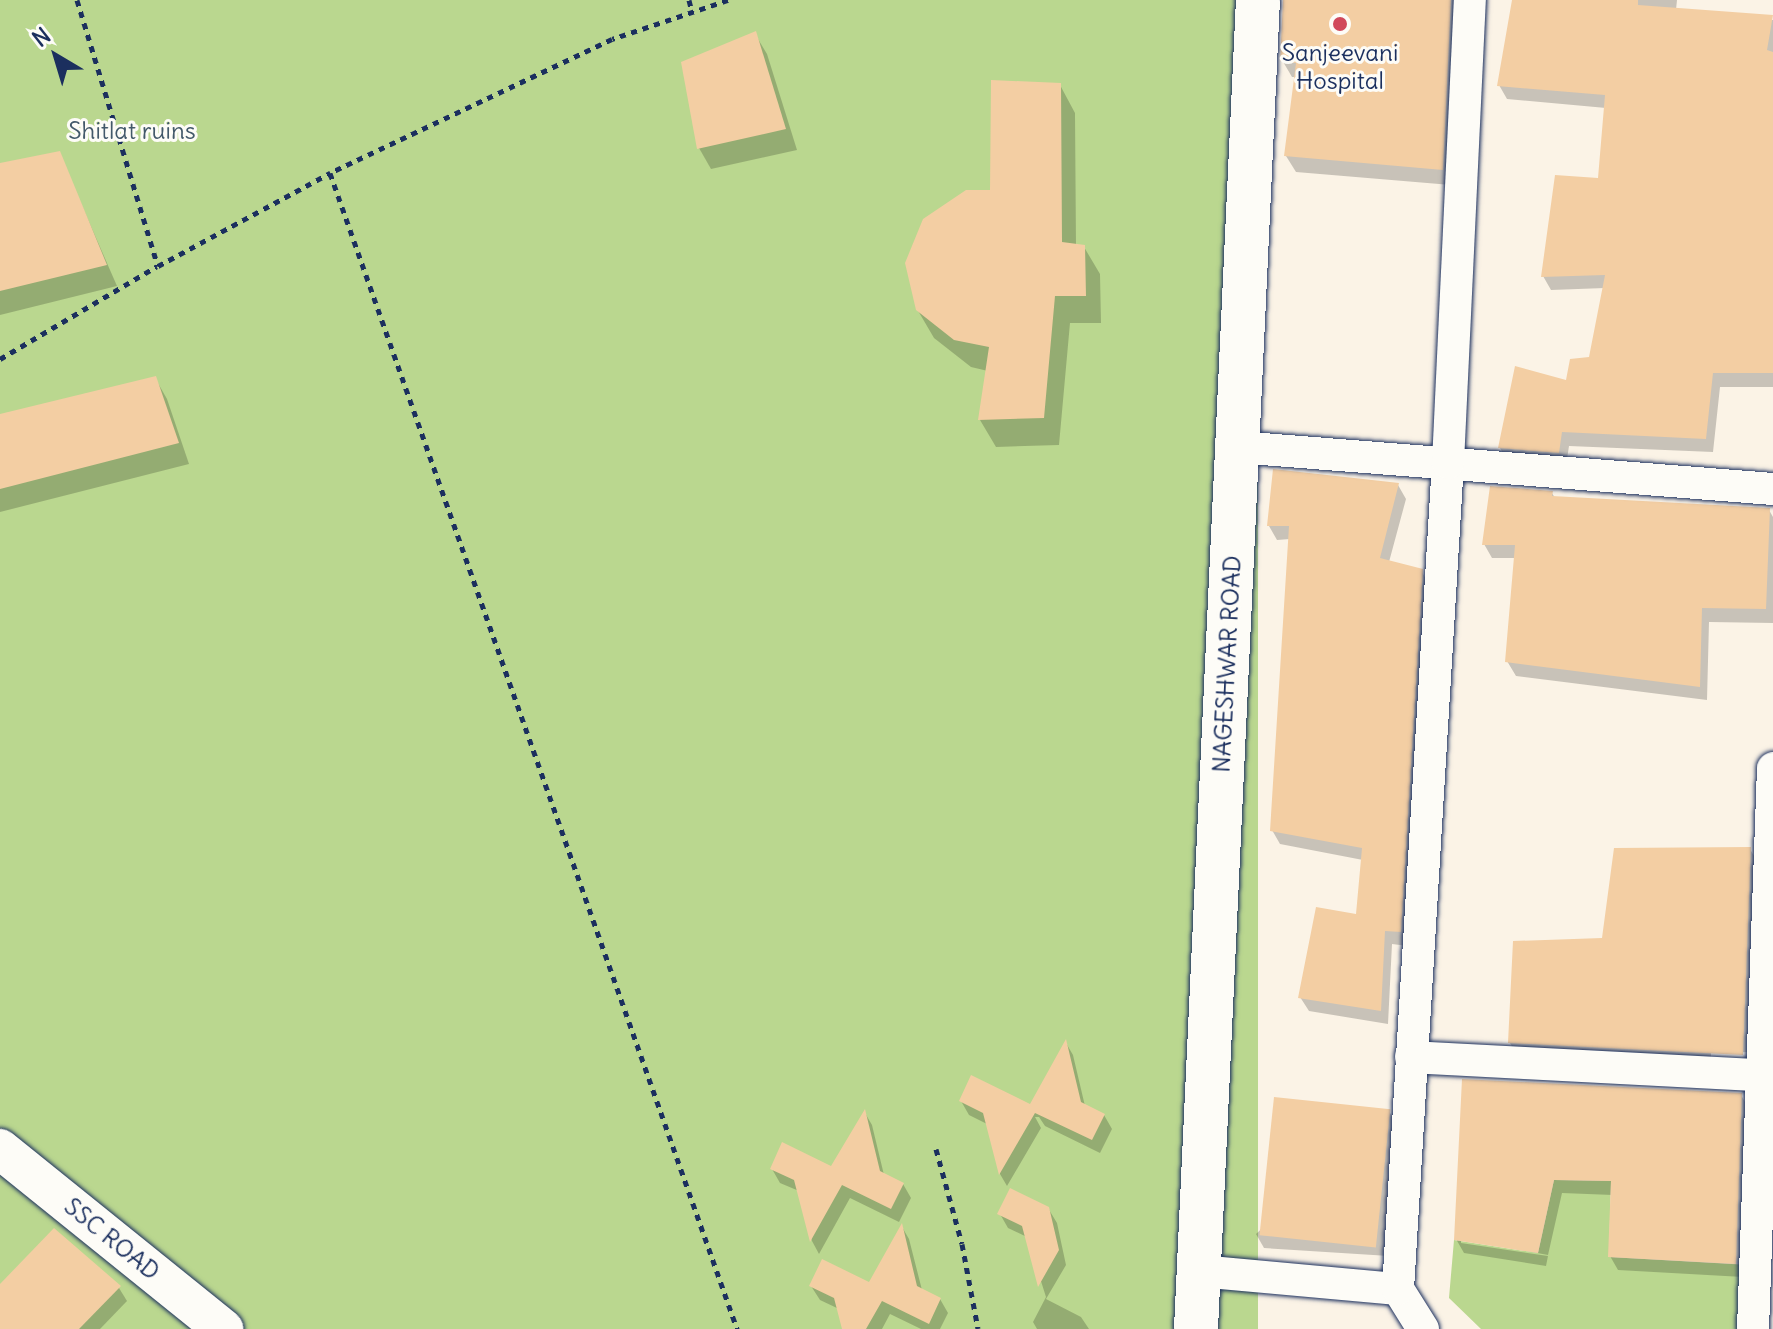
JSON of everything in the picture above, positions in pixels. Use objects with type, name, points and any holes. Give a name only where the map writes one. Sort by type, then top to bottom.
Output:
[{"type":"main road","name":"NAGESHWAR ROAD","points":[[1196,1329],[1258,0]]},
{"type":"street","points":[[1423,1329],[1398,1289],[1448,463],[1470,0]]},
{"type":"street","points":[[1237,447],[1773,489]]},
{"type":"street","points":[[1753,1329],[1767,1076],[1773,768]]},
{"type":"street","points":[[1411,1057],[1767,1076]]},
{"type":"street","name":"SSC ROAD","points":[[0,1149],[223,1329]]},
{"type":"street","points":[[1199,1271],[1398,1289]]},
{"type":"path","points":[[77,0],[158,266]]},
{"type":"path","points":[[689,0],[692,12]]},
{"type":"path","points":[[0,359],[158,266],[330,173],[612,39],[728,0]]},
{"type":"path","points":[[330,173],[737,1329]]},
{"type":"path","points":[[936,1149],[962,1244],[978,1329]]},
{"type":"green space","name":"Shitlat ruins","points":[[0,0],[1258,0],[1258,1329],[0,1329]]},
{"type":"green space","points":[[1554,1180],[1611,1181],[1609,1257],[1749,1265],[1746,1329],[1481,1329],[1449,1298],[1454,1240],[1538,1253]]},
{"type":"building","points":[[1283,0],[1451,0],[1443,170],[1284,156],[1296,63],[1280,61]]},
{"type":"building","points":[[1512,0],[1638,0],[1638,5],[1773,15],[1767,50],[1773,52],[1773,373],[1713,373],[1706,439],[1562,432],[1559,453],[1498,448],[1515,366],[1566,380],[1570,359],[1589,357],[1605,275],[1541,277],[1555,175],[1598,178],[1605,95],[1497,86]]},
{"type":"building","points":[[756,31],[786,129],[697,149],[681,62]]},
{"type":"building","points":[[991,80],[1061,83],[1062,242],[1085,245],[1086,296],[1055,296],[1044,418],[978,420],[989,347],[954,340],[916,310],[905,263],[923,219],[966,190],[990,190]]},
{"type":"building","points":[[60,151],[107,265],[0,291],[0,163]]},
{"type":"building","points":[[156,376],[179,443],[0,489],[0,414]]},
{"type":"building","points":[[1273,469],[1399,483],[1380,558],[1423,569],[1401,932],[1385,931],[1381,1011],[1298,998],[1316,907],[1356,914],[1362,848],[1270,831],[1289,526],[1267,526]]},
{"type":"building","points":[[1490,486],[1553,491],[1552,496],[1770,508],[1766,609],[1702,608],[1700,687],[1505,662],[1515,545],[1482,545]]},
{"type":"building","points":[[1751,847],[1743,1055],[1508,1043],[1513,941],[1602,938],[1614,848]]},
{"type":"building","points":[[1066,1039],[1081,1102],[1105,1114],[1092,1140],[1035,1113],[999,1175],[983,1113],[959,1101],[971,1075],[1030,1104]]},
{"type":"building","points":[[1462,1079],[1742,1093],[1736,1264],[1608,1257],[1611,1181],[1554,1180],[1538,1253],[1454,1240]]},
{"type":"building","points":[[1274,1097],[1390,1109],[1376,1247],[1259,1235]]},
{"type":"building","points":[[865,1109],[880,1171],[904,1183],[891,1209],[842,1185],[810,1242],[794,1180],[770,1169],[782,1142],[831,1166]]},
{"type":"building","points":[[1010,1188],[1049,1207],[1059,1250],[1038,1287],[1022,1226],[997,1214]]},
{"type":"building","points":[[902,1223],[917,1286],[941,1298],[929,1324],[882,1301],[866,1329],[842,1329],[834,1298],[809,1286],[822,1259],[869,1282]]},
{"type":"building","points":[[54,1228],[121,1286],[79,1329],[0,1329],[0,1284]]},
{"type":"place","name":"Sanjeevani Hospital","points":[[1340,24]]}]
